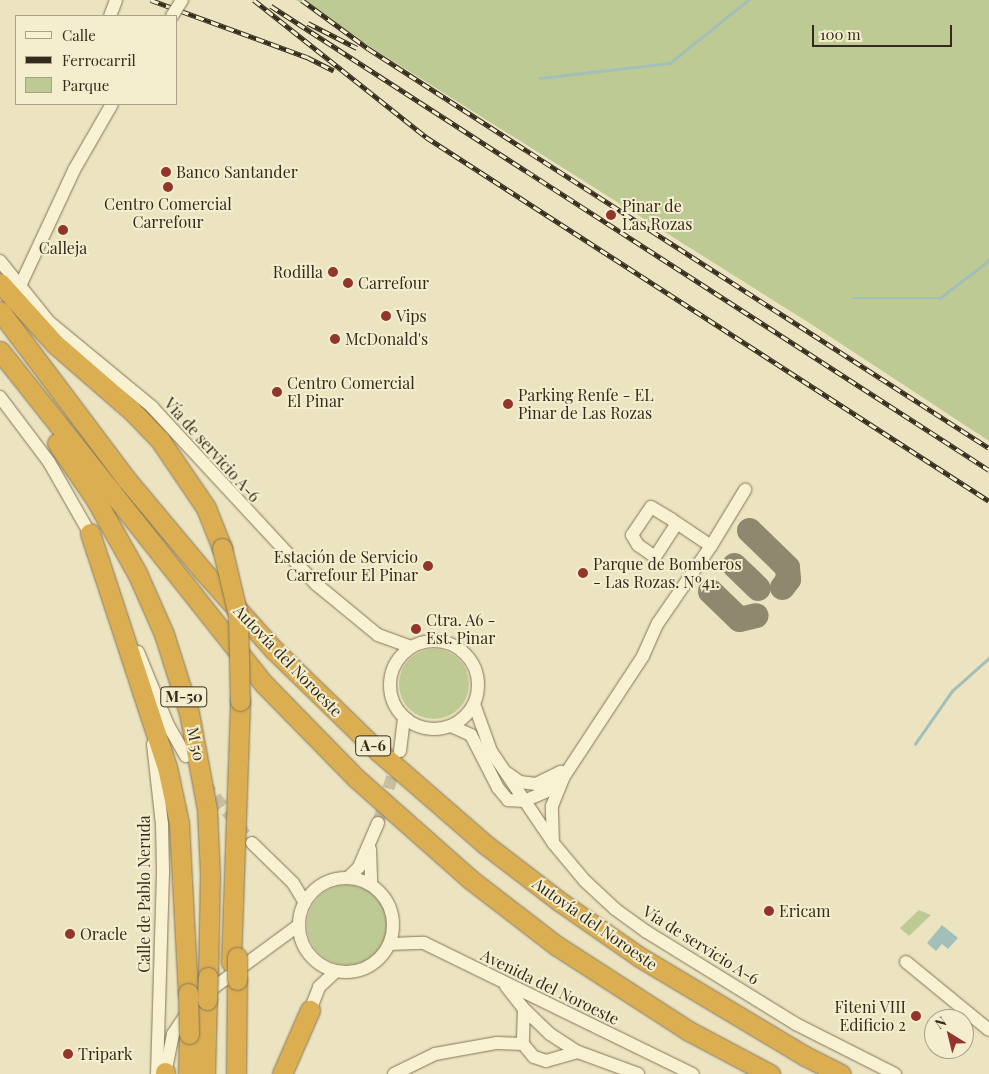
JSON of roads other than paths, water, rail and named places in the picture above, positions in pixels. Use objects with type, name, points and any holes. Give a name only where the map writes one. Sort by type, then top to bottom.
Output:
[{"type":"highway","points":[[0,283],[55,344],[160,440],[206,508],[222,548],[238,615],[240,701],[234,959],[227,1074]]},
{"type":"highway","name":"Autovía del Noroeste","points":[[0,311],[127,480],[203,571],[274,650],[386,758],[486,845],[638,956],[805,1056],[841,1074]]},
{"type":"highway","name":"Autovía del Noroeste","points":[[0,351],[258,676],[357,779],[470,879],[557,946],[688,1031],[770,1074]]},
{"type":"highway","name":"M 50","points":[[0,367],[59,445],[96,500],[137,573],[164,634],[189,713],[207,809],[210,874],[205,1074]]},
{"type":"highway","points":[[90,533],[167,767],[179,823],[188,993],[188,1074]]},
{"type":"highway","points":[[233,982],[236,1074]]},
{"type":"highway","points":[[282,1074],[310,1010]]},
{"type":"street","points":[[110,15],[116,0]]},
{"type":"street","points":[[173,15],[182,0]]},
{"type":"street","points":[[95,131],[101,105]]},
{"type":"street","points":[[20,286],[95,131],[111,105]]},
{"type":"street","name":"Vía de servicio A-6","points":[[0,260],[49,322],[152,407],[316,584],[378,635],[411,647]]},
{"type":"street","points":[[0,397],[49,462],[107,565],[168,725],[186,756]]},
{"type":"street","points":[[554,844],[552,806],[563,778],[643,656],[658,623],[711,546],[745,490]]},
{"type":"street","points":[[677,523],[711,546]]},
{"type":"street","points":[[451,726],[465,717],[474,704],[478,676],[464,651],[438,640],[411,647],[395,664],[390,686],[397,708],[404,717],[423,728],[451,726],[471,735],[502,795],[508,800],[524,801],[545,792],[563,778]]},
{"type":"street","name":"Vía de servicio A-6","points":[[474,704],[492,751],[554,844],[585,881],[647,932],[796,1024],[894,1074]]},
{"type":"street","name":"Calle de Pablo Neruda","points":[[150,714],[162,824],[163,1073]]},
{"type":"street","points":[[404,717],[400,751],[423,728]]},
{"type":"street","points":[[506,772],[520,782],[536,784],[557,776],[573,762]]},
{"type":"street","points":[[348,878],[359,867],[370,846],[378,823]]},
{"type":"street","points":[[252,843],[293,883],[305,903]]},
{"type":"street","points":[[370,846],[371,885]]},
{"type":"street","points":[[348,878],[371,885],[389,905],[393,931],[389,944],[380,958],[367,967],[352,972],[336,971],[320,963],[307,950],[300,925],[305,903],[323,884],[348,878]]},
{"type":"street","points":[[163,1073],[173,1034],[190,1008],[206,993],[300,925]]},
{"type":"street","name":"Avenida del Noroeste","points":[[389,944],[424,943],[504,984],[693,1074]]},
{"type":"street","points":[[906,962],[989,1030]]},
{"type":"street","points":[[292,1074],[310,1010],[320,986],[336,971]]},
{"type":"street","points":[[504,984],[524,1009],[550,1034],[578,1052],[638,1074]]},
{"type":"street","points":[[524,1009],[523,1044],[534,1057],[546,1061],[578,1052]]},
{"type":"street","points":[[394,1074],[435,1054],[497,1043],[523,1044]]},
{"type":"water","points":[[942,925],[958,938],[948,949],[942,944],[936,951],[927,943]]},
{"type":"waterway","points":[[540,78],[670,63],[748,0]]},
{"type":"waterway","points":[[853,298],[940,298],[989,260]]},
{"type":"waterway","points":[[915,744],[952,691],[989,658]]},
{"type":"tunnel","points":[[378,823],[397,761]]},
{"type":"tunnel","points":[[204,783],[252,843]]},
{"type":"railway","points":[[151,0],[307,57],[334,71]]},
{"type":"railway","points":[[254,0],[426,137],[989,501]]},
{"type":"railway","points":[[302,0],[369,49],[989,448]]},
{"type":"railway","points":[[271,6],[989,470]]},
{"type":"railway","points":[[308,23],[357,48]]},
{"type":"place","name":"Banco Santander","points":[[166,172]]},
{"type":"place","name":"Centro Comercial Carrefour","points":[[168,187]]},
{"type":"place","name":"Pinar de Las Rozas","points":[[611,215]]},
{"type":"place","name":"Calleja","points":[[63,230]]},
{"type":"place","name":"Rodilla","points":[[333,272]]},
{"type":"place","name":"Carrefour","points":[[348,283]]},
{"type":"place","name":"Vips","points":[[386,316]]},
{"type":"place","name":"McDonald's","points":[[335,339]]},
{"type":"place","name":"Centro Comercial El Pinar","points":[[277,392]]},
{"type":"place","name":"Parking Renfe - EL Pinar de Las Rozas","points":[[508,404]]},
{"type":"place","name":"Estación de Servicio Carrefour El Pinar","points":[[428,566]]},
{"type":"place","name":"Parque de Bomberos - Las Rozas. Nº41.","points":[[583,573]]},
{"type":"place","name":"Ctra. A6 - Est. Pinar","points":[[416,629]]},
{"type":"place","name":"Ericam","points":[[769,911]]},
{"type":"place","name":"Oracle","points":[[70,934]]},
{"type":"place","name":"Fiteni VIII Edificio 2","points":[[916,1016]]},
{"type":"place","name":"Tripark","points":[[68,1054]]}]
